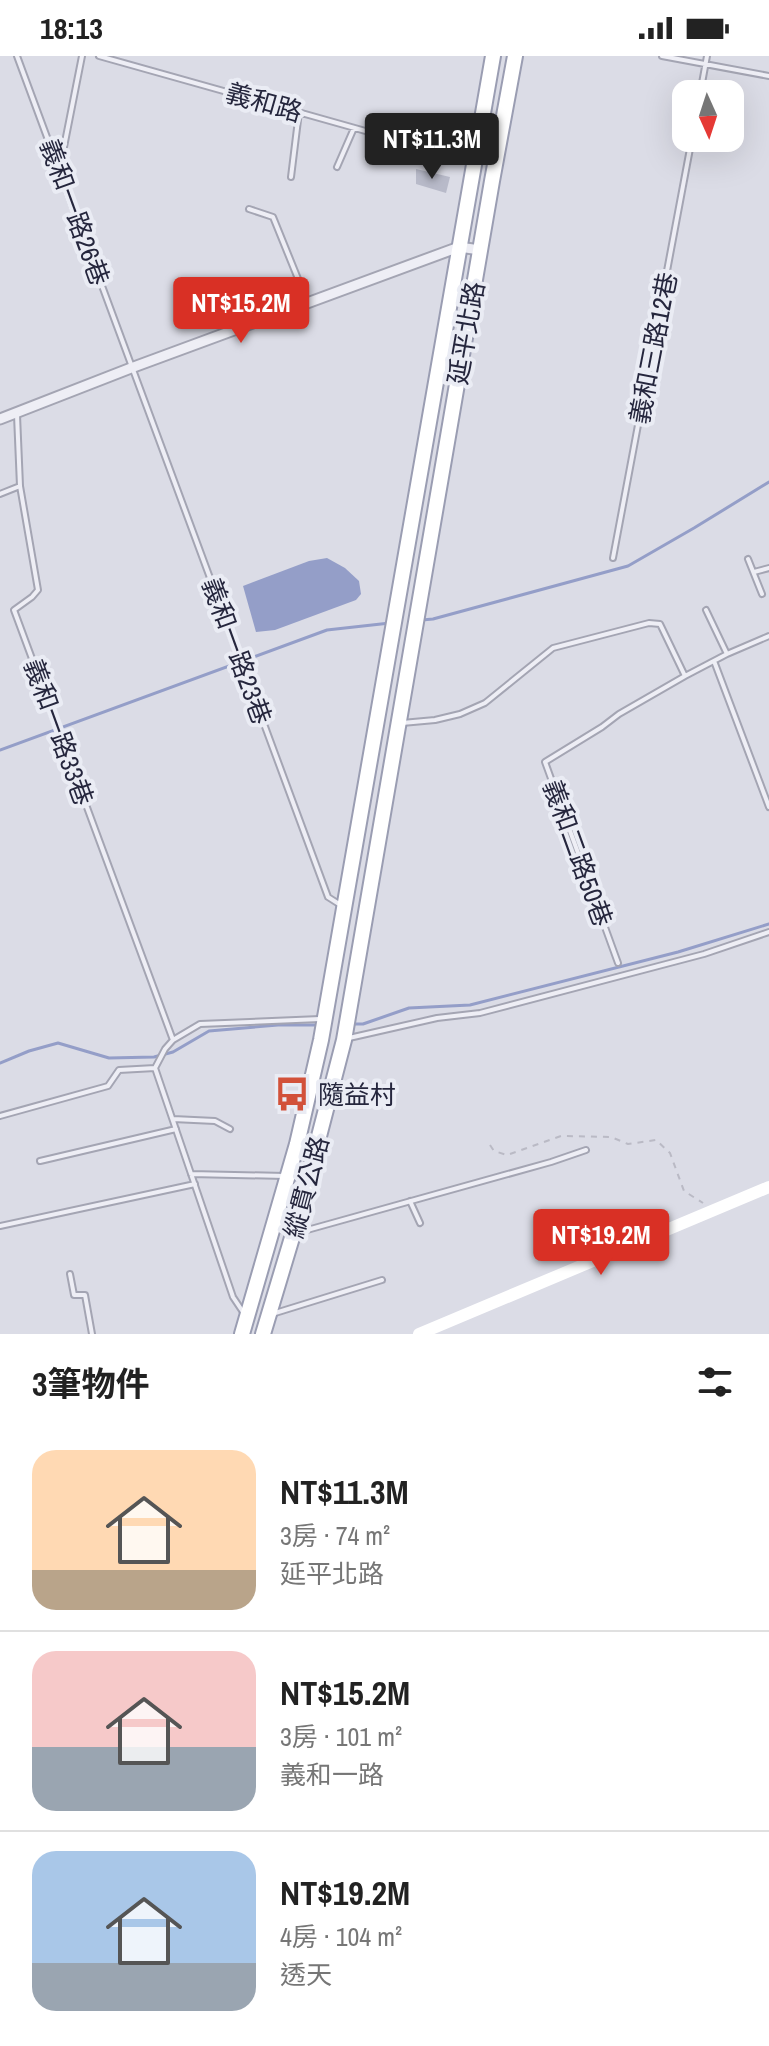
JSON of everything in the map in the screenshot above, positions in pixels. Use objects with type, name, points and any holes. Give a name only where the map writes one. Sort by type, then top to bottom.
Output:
[{"type":"main road","name":"延平北路","points":[[386,722],[391,635],[493,56]]},
{"type":"main road","name":"延平北路","points":[[386,722],[411,643],[515,56]]},
{"type":"main road","points":[[325,1018],[345,907],[386,722]]},
{"type":"main road","points":[[347,1020],[365,913],[386,722]]},
{"type":"main road","name":"縱貫公路","points":[[242,1334],[289,1176],[325,1018]]},
{"type":"main road","name":"縱貫公路","points":[[263,1334],[317,1148],[347,1020]]},
{"type":"main road","points":[[297,1144],[317,1148]]},
{"type":"street","points":[[475,162],[494,167]]},
{"type":"street","points":[[0,419],[459,247],[480,250]]},
{"type":"street","points":[[419,1334],[769,1187]]},
{"type":"lane","name":"義和一路26巷","points":[[17,56],[131,368]]},
{"type":"lane","points":[[58,164],[82,56]]},
{"type":"lane","name":"義和路","points":[[99,56],[475,162]]},
{"type":"lane","points":[[662,56],[769,76]]},
{"type":"lane","points":[[703,80],[707,56]]},
{"type":"lane","points":[[291,177],[299,112]]},
{"type":"lane","points":[[337,167],[354,128]]},
{"type":"lane","name":"義和三路12巷","points":[[613,558],[689,152]]},
{"type":"lane","points":[[249,209],[273,217],[308,303]]},
{"type":"lane","name":"義和一路23巷","points":[[131,368],[328,897],[345,907]]},
{"type":"lane","name":"義和一路33巷","points":[[16,413],[20,486],[38,590],[14,610],[173,1040]]},
{"type":"lane","points":[[0,494],[20,486]]},
{"type":"lane","points":[[748,559],[762,594]]},
{"type":"lane","points":[[754,572],[769,568]]},
{"type":"lane","points":[[706,610],[727,654]]},
{"type":"lane","points":[[386,722],[435,720],[460,714],[485,703],[553,648],[649,623],[660,624],[685,676],[769,636]]},
{"type":"lane","points":[[714,661],[769,807]]},
{"type":"lane","name":"義和二路50巷","points":[[618,963],[545,762],[685,676]]},
{"type":"lane","points":[[345,907],[365,913]]},
{"type":"lane","points":[[321,1040],[344,1040],[437,1018],[480,1013],[704,954],[769,932]]},
{"type":"lane","points":[[347,1020],[325,1018],[200,1024],[173,1040],[155,1068],[233,1297],[247,1318],[268,1315],[382,1280]]},
{"type":"lane","points":[[0,1116],[108,1086],[119,1070],[155,1068]]},
{"type":"lane","points":[[173,1119],[215,1121],[230,1129]]},
{"type":"lane","points":[[40,1161],[176,1129]]},
{"type":"lane","points":[[294,1233],[586,1150]]},
{"type":"lane","points":[[191,1174],[289,1176]]},
{"type":"lane","points":[[0,1226],[195,1184]]},
{"type":"lane","points":[[410,1201],[420,1223]]},
{"type":"lane","points":[[70,1274],[74,1295],[85,1295],[92,1334]]},
{"type":"path","points":[[490,1145],[494,1151],[507,1155],[561,1136],[611,1137],[628,1144],[656,1140],[670,1153],[684,1191],[714,1210]]},
{"type":"water","points":[[327,558],[359,581],[361,594],[356,600],[275,630],[256,632],[243,586],[309,561]]},
{"type":"building","points":[[416,169],[450,177],[446,193],[416,184]]},
{"type":"waterway","points":[[422,620],[628,566],[769,482]]},
{"type":"waterway","points":[[0,750],[327,630],[390,623]]},
{"type":"waterway","points":[[352,1024],[363,1024],[409,1008],[470,1005],[678,952],[769,924]]},
{"type":"waterway","points":[[0,1063],[58,1043],[109,1058],[154,1057],[173,1052],[209,1031],[320,1025]]},
{"type":"place","name":"隨益村","points":[[292,1094]]}]
